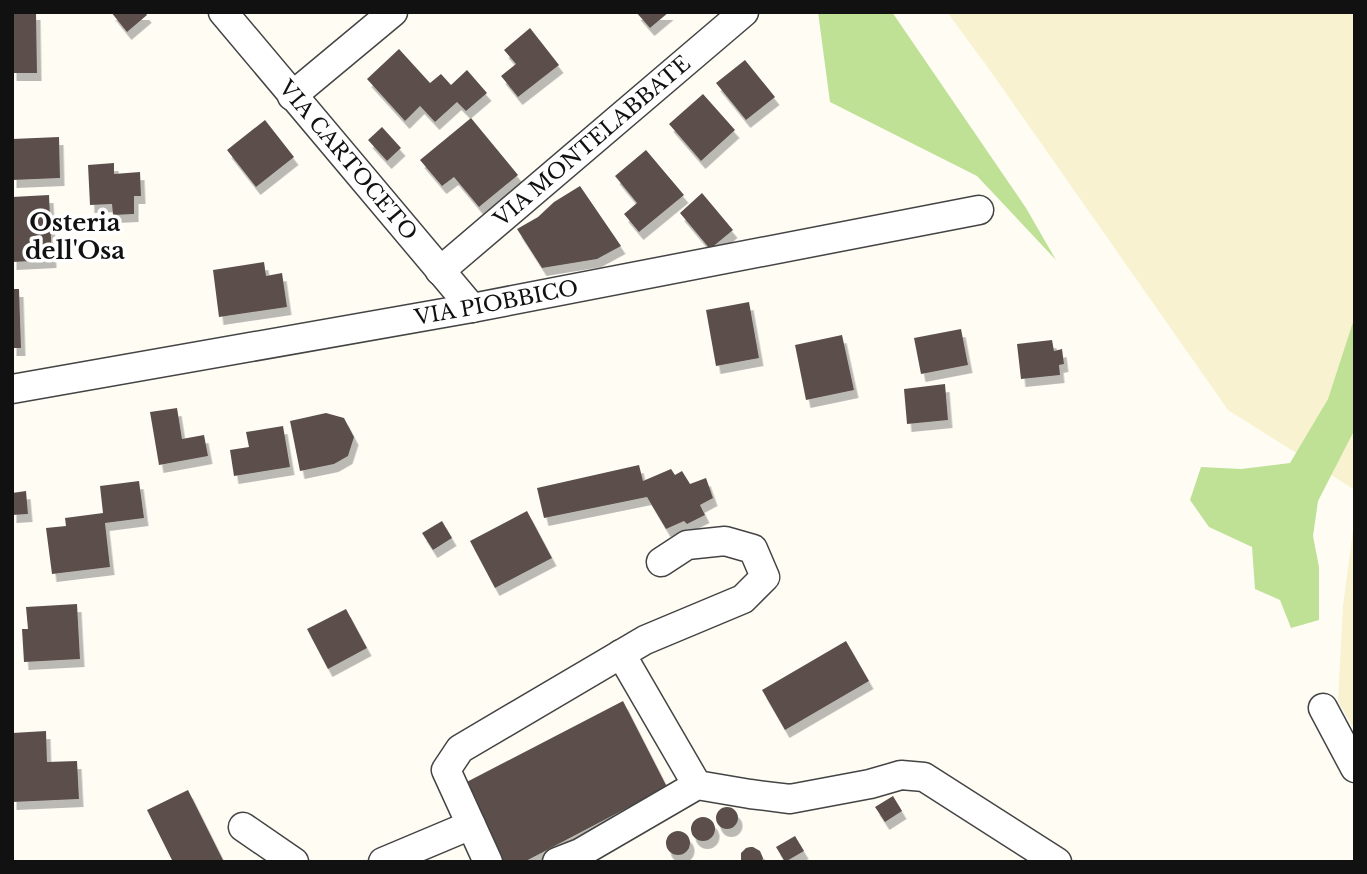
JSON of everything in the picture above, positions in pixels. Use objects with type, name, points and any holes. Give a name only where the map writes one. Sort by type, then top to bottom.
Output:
[{"type":"street","name":"VIA CARTOCETO","points":[[223,12],[472,309]]},
{"type":"street","points":[[292,96],[393,12]]},
{"type":"street","name":"VIA MONTELABBATE","points":[[440,271],[744,12]]},
{"type":"street","name":"VIA PIOBBICO","points":[[12,389],[472,309],[979,210]]},
{"type":"street","points":[[488,862],[446,769],[460,749],[645,640],[743,599],[765,577],[753,549],[725,541],[687,545],[661,562]]},
{"type":"street","points":[[621,654],[697,785]]},
{"type":"street","points":[[1323,708],[1355,768]]},
{"type":"street","points":[[557,862],[580,853],[697,785],[790,799],[870,784],[901,775],[925,777],[1057,862]]},
{"type":"street","points":[[383,862],[471,825]]},
{"type":"street","points":[[243,827],[294,862]]},
{"type":"shaded area","points":[[947,12],[1355,12],[1355,490],[1228,410]]},
{"type":"shaded area","points":[[1355,515],[1355,731],[1338,701],[1343,606]]},
{"type":"green space","points":[[818,12],[892,12],[1026,208],[1056,260],[977,176],[830,102]]},
{"type":"green space","points":[[1355,316],[1355,429],[1318,501],[1313,536],[1319,567],[1319,620],[1291,628],[1280,600],[1255,589],[1252,547],[1209,527],[1190,500],[1201,467],[1241,469],[1290,463],[1328,399]]},
{"type":"building","points":[[12,12],[36,12],[37,73],[12,73]]},
{"type":"building","points":[[111,12],[145,12],[147,15],[127,32]]},
{"type":"building","points":[[636,12],[669,12],[650,28]]},
{"type":"building","points":[[530,28],[559,65],[518,97],[501,76],[516,64],[504,50]]},
{"type":"building","points":[[399,49],[430,83],[441,74],[451,85],[467,70],[487,93],[466,111],[457,102],[435,122],[420,106],[405,121],[367,79]]},
{"type":"building","points":[[745,60],[775,97],[746,120],[716,83]]},
{"type":"building","points":[[703,94],[735,130],[701,161],[669,124]]},
{"type":"building","points":[[471,118],[518,175],[479,207],[454,177],[442,186],[420,160]]},
{"type":"building","points":[[265,120],[294,157],[256,187],[227,150]]},
{"type":"building","points":[[382,127],[401,148],[387,161],[368,140]]},
{"type":"building","points":[[59,137],[60,178],[12,180],[12,139]]},
{"type":"building","points":[[646,150],[684,195],[639,232],[624,214],[637,203],[615,176]]},
{"type":"building","points":[[114,163],[114,174],[140,172],[141,196],[134,196],[134,214],[113,215],[112,204],[90,205],[88,165]]},
{"type":"building","points":[[580,186],[621,246],[597,259],[542,268],[517,229]]},
{"type":"building","points":[[702,193],[733,230],[710,249],[680,213]]},
{"type":"building","points":[[49,195],[52,260],[12,262],[12,197]]},
{"type":"building","points":[[264,262],[266,276],[282,273],[287,307],[219,317],[213,270]]},
{"type":"building","points":[[12,289],[19,289],[21,348],[12,348]]},
{"type":"building","points":[[749,302],[759,358],[716,366],[706,310]]},
{"type":"building","points":[[961,329],[968,365],[921,374],[914,338]]},
{"type":"building","points":[[842,335],[854,390],[806,400],[795,345]]},
{"type":"building","points":[[1052,340],[1054,351],[1062,349],[1064,364],[1059,365],[1060,375],[1021,379],[1017,344]]},
{"type":"building","points":[[945,384],[948,420],[907,424],[904,389]]},
{"type":"building","points":[[177,408],[182,439],[204,435],[208,456],[159,465],[150,412]]},
{"type":"building","points":[[326,413],[344,418],[354,437],[348,456],[334,464],[300,471],[290,421]]},
{"type":"building","points":[[283,426],[290,467],[234,476],[230,450],[249,447],[246,432]]},
{"type":"building","points":[[639,465],[643,481],[671,469],[675,475],[682,471],[690,484],[706,478],[713,498],[700,505],[705,515],[687,524],[684,521],[666,529],[647,497],[544,518],[537,488]]},
{"type":"building","points":[[139,481],[144,518],[105,523],[110,567],[52,574],[46,528],[66,526],[65,518],[103,513],[100,486]]},
{"type":"building","points":[[26,491],[28,514],[12,515],[12,493]]},
{"type":"building","points":[[527,511],[552,558],[495,588],[470,541]]},
{"type":"building","points":[[442,521],[452,538],[433,550],[422,533]]},
{"type":"building","points":[[77,604],[80,659],[24,662],[22,629],[28,629],[26,607]]},
{"type":"building","points":[[346,609],[367,648],[328,669],[307,629]]},
{"type":"building","points":[[846,641],[869,681],[785,730],[762,690]]},
{"type":"building","points":[[623,701],[667,787],[524,862],[499,862],[459,786]]},
{"type":"building","points":[[46,731],[47,762],[77,761],[79,799],[12,802],[12,733]]},
{"type":"building","points":[[188,790],[224,862],[173,862],[147,810]]},
{"type":"building","points":[[893,796],[902,811],[885,822],[875,807]]},
{"type":"building","points":[[723,807],[731,807],[738,814],[738,822],[731,829],[723,829],[716,822],[716,814]]},
{"type":"building","points":[[703,817],[711,821],[715,829],[711,837],[703,841],[695,837],[691,829],[695,821]]},
{"type":"building","points":[[678,831],[686,835],[690,843],[686,851],[678,855],[670,851],[666,843],[670,835]]},
{"type":"building","points":[[795,836],[804,851],[785,862],[776,847]]},
{"type":"building","points":[[753,847],[760,851],[762,862],[741,862],[741,853],[746,848]]},
{"type":"district","name":"Osteria dell'Osa","points":[[75,237]]}]
